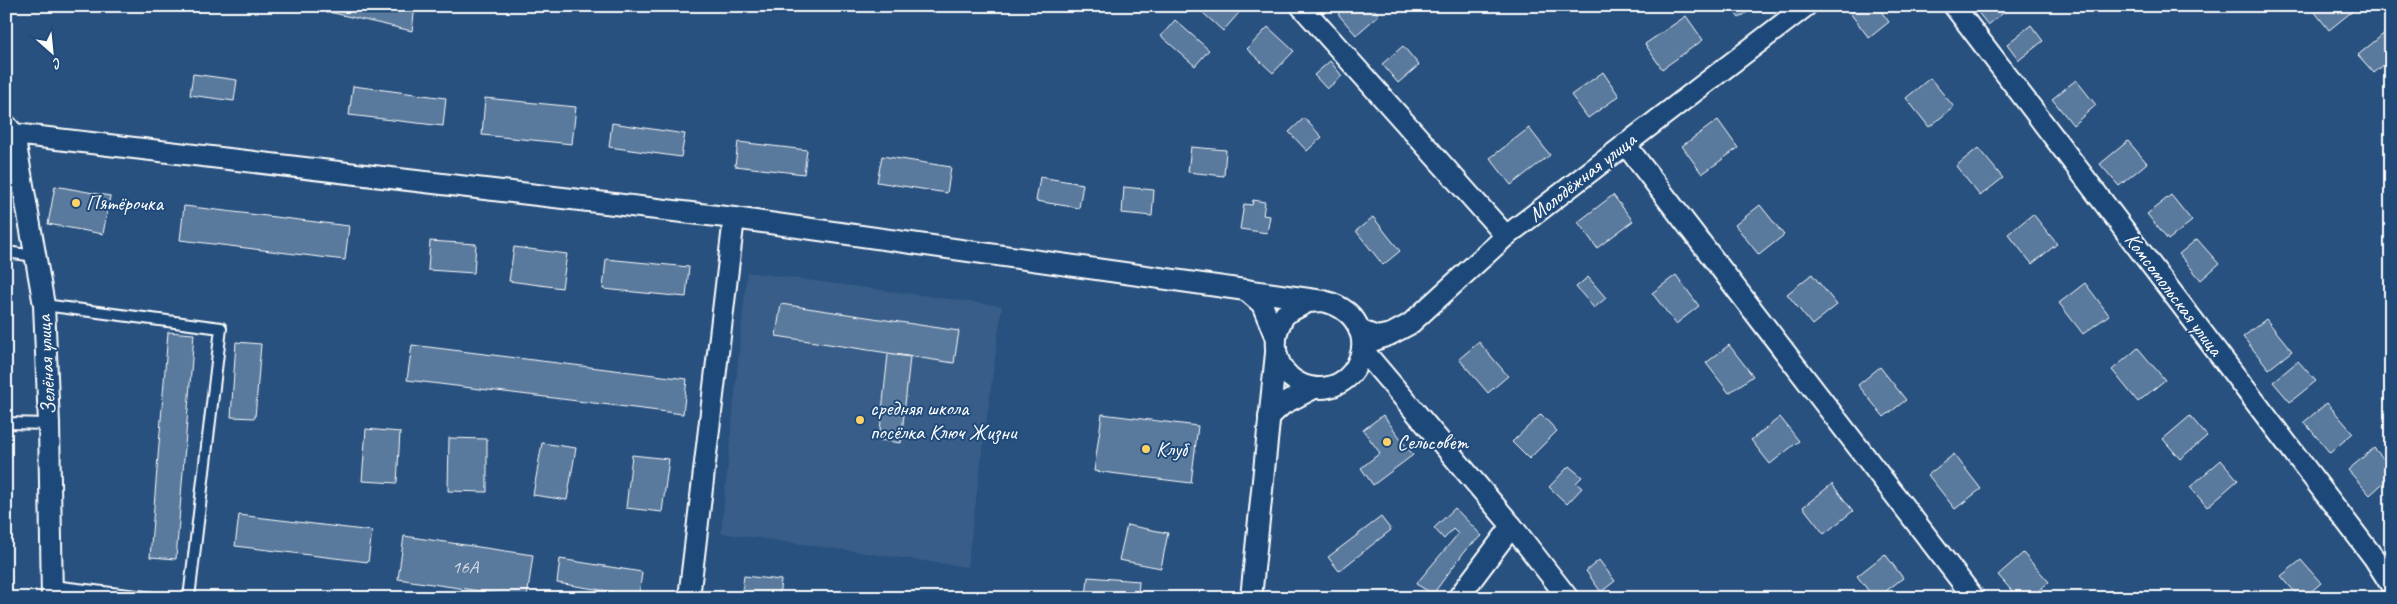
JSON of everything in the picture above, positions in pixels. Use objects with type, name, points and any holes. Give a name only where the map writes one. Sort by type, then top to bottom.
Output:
[{"type":"street","points":[[1301,6],[1506,236]]},
{"type":"street","name":"Молодёжная улица","points":[[1362,349],[1372,342],[1410,324],[1506,236],[1806,6]]},
{"type":"street","name":"Комсомольская улица","points":[[1954,6],[2374,558],[2391,586]]},
{"type":"street","points":[[10,130],[734,218],[1246,290],[1323,301],[1347,311],[1359,330],[1362,349],[1357,366],[1340,384],[1329,388],[1314,388],[1299,384],[1286,375],[1262,304],[1246,290]]},
{"type":"street","name":"Зелёная улица","points":[[10,130],[44,305],[49,424],[52,592]]},
{"type":"street","points":[[1625,144],[1974,598]]},
{"type":"street","points":[[689,598],[734,218]]},
{"type":"street","points":[[1251,598],[1276,345],[1285,314],[1308,302],[1323,301]]},
{"type":"street","points":[[1359,330],[1377,337],[1391,334]]},
{"type":"street","points":[[1362,349],[1512,526],[1568,598]]},
{"type":"street","points":[[1269,417],[1283,404],[1314,388]]},
{"type":"street","points":[[1458,598],[1512,526]]},
{"type":"street","points":[[2380,598],[2391,586]]},
{"type":"lane","points":[[6,252],[35,256]]},
{"type":"lane","points":[[44,305],[221,328],[189,598]]},
{"type":"lane","points":[[6,423],[49,424]]},
{"type":"lane","points":[[52,592],[154,598]]},
{"type":"shaded area","name":"средняя школа посёлка Ключ Жизни","points":[[747,272],[1002,306],[967,567],[721,533]]},
{"type":"building","points":[[331,6],[415,6],[412,31],[329,12]]},
{"type":"building","points":[[1205,6],[1245,6],[1223,31],[1201,11]]},
{"type":"building","points":[[1347,6],[1371,6],[1379,15],[1356,35],[1338,14]]},
{"type":"building","points":[[1730,6],[1756,6],[1739,18]]},
{"type":"building","points":[[1859,6],[1877,6],[1889,22],[1869,38],[1850,13]]},
{"type":"building","points":[[1973,6],[2012,6],[1988,25]]},
{"type":"building","points":[[2310,6],[2359,6],[2329,30]]},
{"type":"building","points":[[1686,16],[1703,40],[1662,69],[1645,44]]},
{"type":"building","points":[[1175,20],[1209,50],[1195,66],[1161,36]]},
{"type":"building","points":[[2031,25],[2043,41],[2019,60],[2007,44]]},
{"type":"building","points":[[1268,27],[1294,51],[1273,73],[1247,49]]},
{"type":"building","points":[[2386,32],[2391,39],[2391,59],[2374,73],[2358,55]]},
{"type":"building","points":[[1403,46],[1419,65],[1398,83],[1382,64]]},
{"type":"building","points":[[1330,61],[1342,76],[1327,89],[1314,75]]},
{"type":"building","points":[[1603,72],[1619,96],[1588,118],[1571,95]]},
{"type":"building","points":[[193,74],[237,80],[234,101],[190,95]]},
{"type":"building","points":[[1930,78],[1954,107],[1929,127],[1906,98]]},
{"type":"building","points":[[2076,80],[2096,105],[2073,125],[2052,99]]},
{"type":"building","points":[[353,86],[446,98],[443,126],[349,115]]},
{"type":"building","points":[[485,98],[576,107],[572,144],[482,135]]},
{"type":"building","points":[[1304,118],[1322,137],[1307,151],[1289,132]]},
{"type":"building","points":[[1718,120],[1738,148],[1702,174],[1682,146]]},
{"type":"building","points":[[612,123],[685,134],[681,157],[609,147]]},
{"type":"building","points":[[1529,128],[1550,155],[1511,185],[1490,158]]},
{"type":"building","points":[[2128,141],[2147,163],[2119,186],[2100,164]]},
{"type":"building","points":[[738,142],[807,150],[804,174],[735,166]]},
{"type":"building","points":[[1191,147],[1226,150],[1224,176],[1188,172]]},
{"type":"building","points":[[1978,148],[2003,178],[1980,196],[1956,166]]},
{"type":"building","points":[[882,156],[951,167],[947,193],[877,182]]},
{"type":"building","points":[[1040,177],[1083,184],[1079,208],[1036,201]]},
{"type":"building","points":[[55,186],[110,196],[103,234],[48,224]]},
{"type":"building","points":[[1124,187],[1154,190],[1152,216],[1122,213]]},
{"type":"building","points":[[1613,195],[1633,221],[1597,248],[1578,222]]},
{"type":"building","points":[[2171,195],[2192,221],[2168,240],[2147,214]]},
{"type":"building","points":[[1253,200],[1265,202],[1263,215],[1270,216],[1267,233],[1240,229],[1244,204],[1252,205]]},
{"type":"building","points":[[1760,205],[1784,235],[1759,255],[1735,225]]},
{"type":"building","points":[[184,206],[349,226],[345,260],[180,240]]},
{"type":"building","points":[[2033,214],[2057,244],[2032,264],[2008,234]]},
{"type":"building","points":[[1373,217],[1400,251],[1383,265],[1356,231]]},
{"type":"building","points":[[2197,239],[2219,264],[2201,280],[2179,254]]},
{"type":"building","points":[[430,241],[476,244],[474,273],[428,270]]},
{"type":"building","points":[[514,247],[567,254],[562,288],[509,281]]},
{"type":"building","points":[[606,259],[689,267],[686,297],[603,289]]},
{"type":"building","points":[[1812,274],[1837,305],[1812,325],[1787,294]]},
{"type":"building","points":[[1676,275],[1699,306],[1676,324],[1652,293]]},
{"type":"building","points":[[1588,277],[1606,298],[1594,308],[1576,287]]},
{"type":"building","points":[[2085,283],[2109,315],[2083,334],[2059,303]]},
{"type":"building","points":[[781,304],[959,331],[954,363],[776,336]]},
{"type":"building","points":[[2266,319],[2292,351],[2269,369],[2243,337]]},
{"type":"building","points":[[168,332],[194,334],[176,559],[150,557]]},
{"type":"building","points":[[236,342],[261,344],[255,418],[231,417]]},
{"type":"building","points":[[1479,342],[1508,376],[1488,393],[1459,359]]},
{"type":"building","points":[[412,345],[687,379],[683,414],[407,380]]},
{"type":"building","points":[[1729,345],[1753,376],[1729,393],[1706,363]]},
{"type":"building","points":[[2138,348],[2165,380],[2138,402],[2112,370]]},
{"type":"building","points":[[888,354],[910,357],[901,443],[879,440]]},
{"type":"building","points":[[2298,361],[2316,381],[2290,402],[2273,382]]},
{"type":"building","points":[[1880,367],[1906,400],[1884,417],[1858,385]]},
{"type":"building","points":[[2327,403],[2353,433],[2330,453],[2304,422]]},
{"type":"building","name":"Клуб","points":[[1102,414],[1198,426],[1191,483],[1094,471]]},
{"type":"building","points":[[1541,414],[1557,431],[1529,459],[1512,442]]},
{"type":"building","name":"Сельсовет","points":[[1383,415],[1413,455],[1373,485],[1361,468],[1380,453],[1363,430]]},
{"type":"building","points":[[2190,416],[2207,436],[2180,459],[2163,439]]},
{"type":"building","points":[[1780,417],[1799,441],[1770,464],[1751,440]]},
{"type":"building","points":[[366,429],[400,432],[397,483],[362,481]]},
{"type":"building","points":[[449,438],[487,439],[487,492],[448,491]]},
{"type":"building","points":[[542,443],[576,448],[567,500],[533,495]]},
{"type":"building","points":[[2374,448],[2391,467],[2391,476],[2370,495],[2348,470]]},
{"type":"building","points":[[1954,454],[1981,489],[1955,509],[1928,475]]},
{"type":"building","points":[[632,455],[669,459],[662,512],[626,508]]},
{"type":"building","points":[[2221,460],[2238,480],[2207,507],[2190,487]]},
{"type":"building","points":[[1569,466],[1582,477],[1576,483],[1582,488],[1567,504],[1549,487]]},
{"type":"building","points":[[1832,484],[1853,511],[1824,534],[1803,507]]},
{"type":"building","points":[[1455,508],[1482,536],[1467,548],[1433,594],[1416,584],[1458,534],[1453,529],[1444,539],[1434,528]]},
{"type":"building","points":[[239,515],[372,531],[368,562],[235,546]]},
{"type":"building","points":[[1381,517],[1391,530],[1339,571],[1328,557]]},
{"type":"building","points":[[1127,525],[1168,533],[1161,568],[1119,560]]},
{"type":"building","points":[[404,536],[533,555],[527,598],[398,579]]},
{"type":"building","points":[[2023,553],[2049,582],[2030,598],[2018,598],[1998,575]]},
{"type":"building","points":[[1885,554],[1903,578],[1877,598],[1874,598],[1857,576]]},
{"type":"building","points":[[560,559],[642,572],[639,596],[557,583]]},
{"type":"building","points":[[1599,560],[1615,581],[1601,592],[1586,571]]},
{"type":"building","points":[[2301,560],[2321,583],[2304,598],[2300,598],[2281,576]]},
{"type":"building","points":[[744,576],[781,580],[779,598],[741,598]]},
{"type":"building","points":[[1088,577],[1139,581],[1138,598],[1086,598]]},
{"type":"place","name":"Пятёрочка","points":[[76,203]]},
{"type":"place","name":"средняя школа посёлка Ключ Жизни","points":[[860,420]]},
{"type":"place","name":"Сельсовет","points":[[1387,442]]},
{"type":"place","name":"Клуб","points":[[1146,449]]}]
